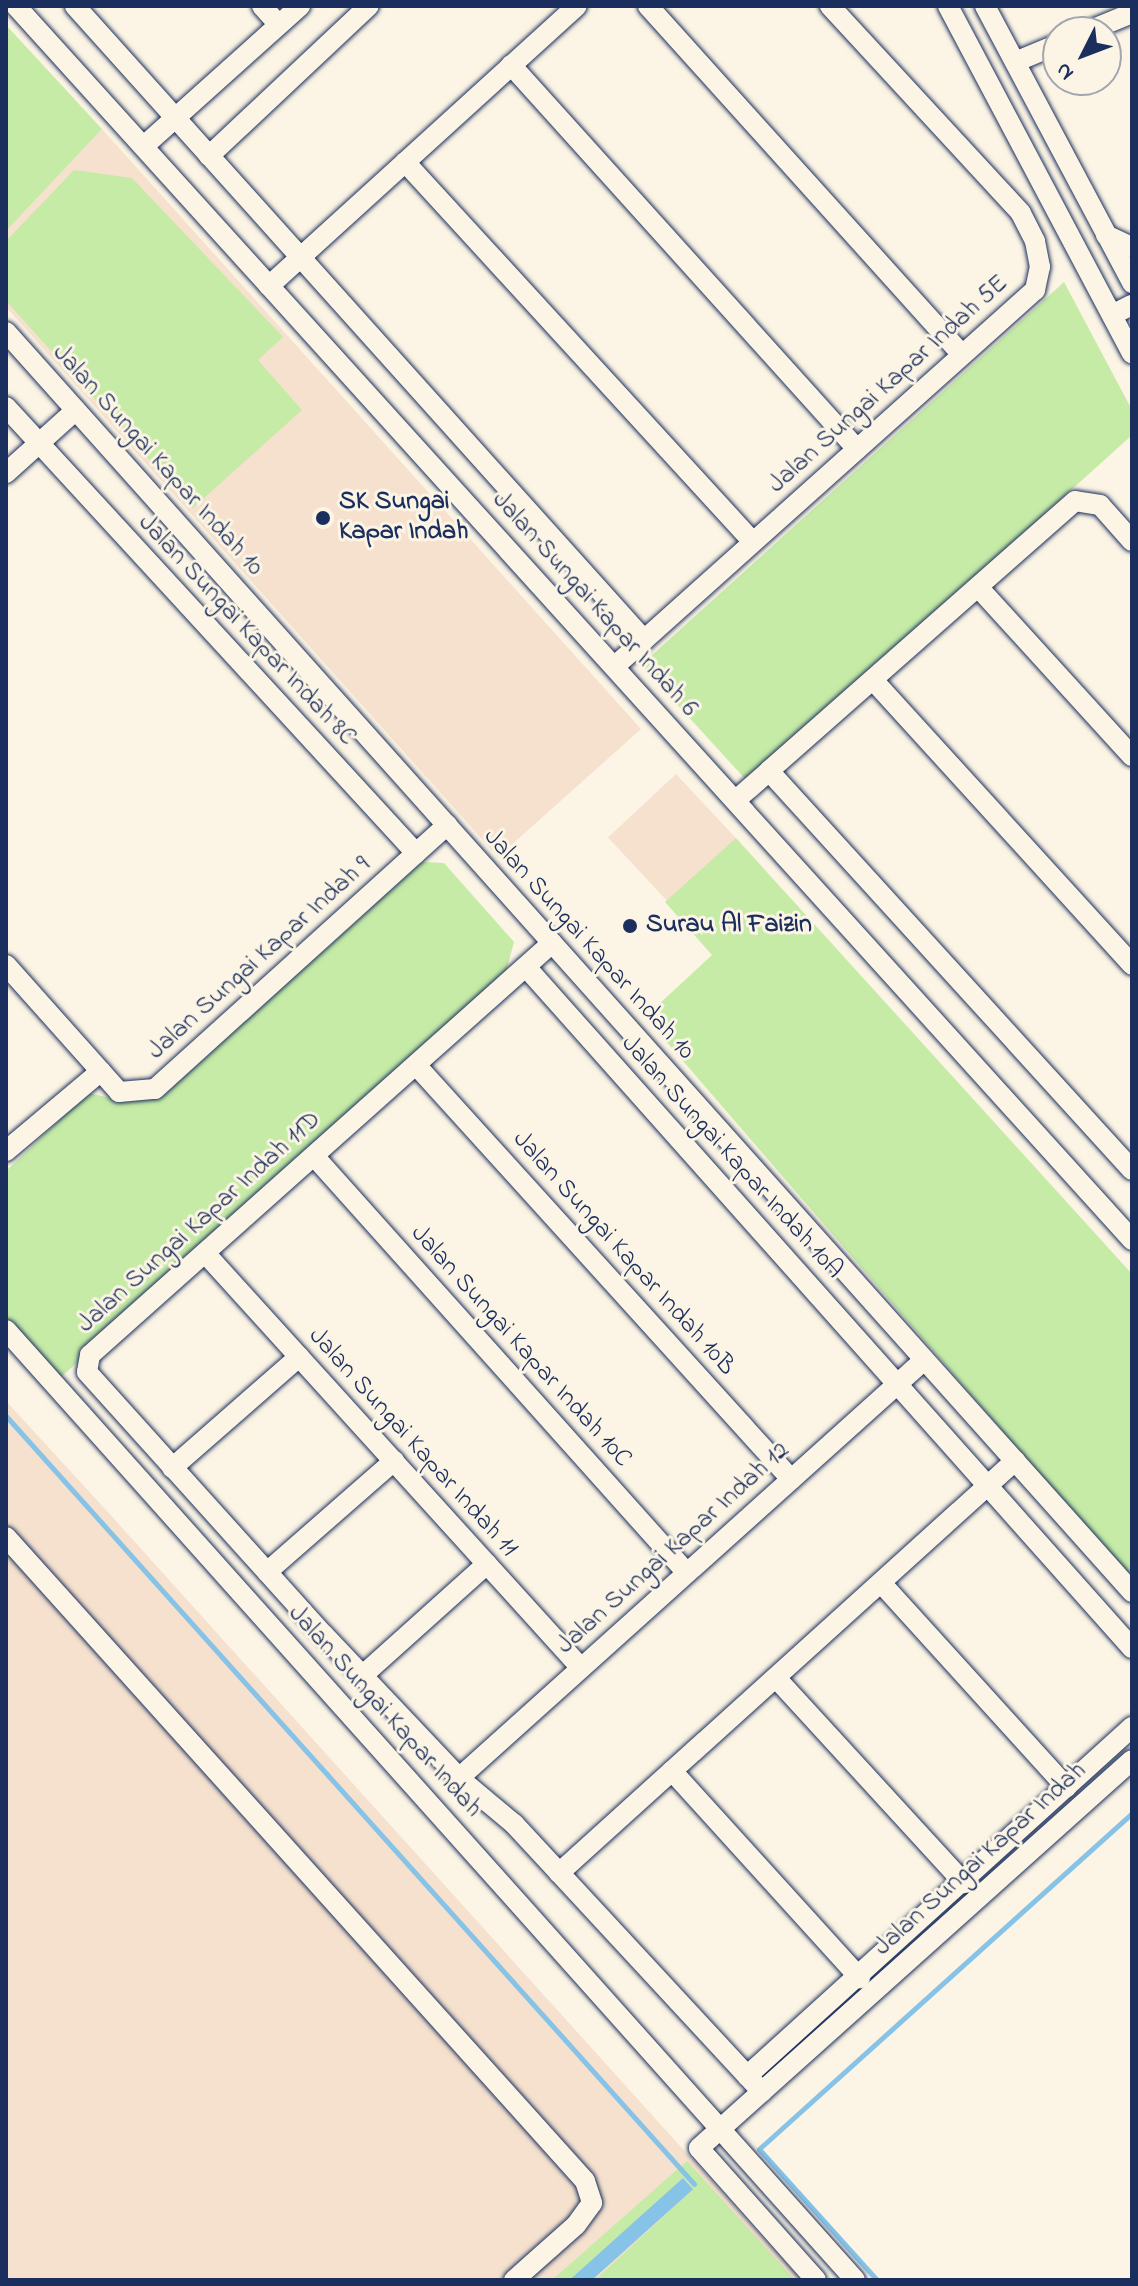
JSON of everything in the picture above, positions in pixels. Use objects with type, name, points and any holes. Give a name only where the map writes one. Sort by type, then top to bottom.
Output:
[{"type":"street","name":"Jalan Sungai Kapar Indah 6","points":[[16,6],[1130,1234]]},
{"type":"street","points":[[75,6],[298,260],[644,640]]},
{"type":"street","points":[[262,6],[279,25]]},
{"type":"street","points":[[144,146],[300,6]]},
{"type":"street","points":[[209,156],[369,6]]},
{"type":"street","points":[[269,286],[577,6]]},
{"type":"street","points":[[648,6],[962,355]]},
{"type":"street","name":"Jalan Sungai Kapar Indah 5E","points":[[615,666],[1035,290],[1040,267],[1035,241],[993,179],[830,6]]},
{"type":"street","points":[[948,6],[1132,353]]},
{"type":"street","points":[[985,6],[1131,279],[1099,291]]},
{"type":"street","points":[[1015,62],[1042,51]]},
{"type":"street","points":[[511,65],[857,449]]},
{"type":"street","points":[[405,162],[753,542]]},
{"type":"street","points":[[1106,235],[1132,247]]},
{"type":"street","points":[[1112,315],[1132,305]]},
{"type":"street","name":"Jalan Sungai Kapar Indah 10","points":[[6,332],[1132,1592]]},
{"type":"street","name":"Jalan Sungai Kapar Indah 8C","points":[[6,407],[416,853]]},
{"type":"street","points":[[6,473],[76,410]]},
{"type":"street","points":[[736,800],[1075,501],[1100,505],[1132,541]]},
{"type":"street","points":[[978,587],[1132,756]]},
{"type":"street","points":[[873,680],[1132,965]]},
{"type":"street","points":[[769,771],[1132,1170]]},
{"type":"street","name":"Jalan Sungai Kapar Indah 9","points":[[6,965],[119,1092],[155,1089],[447,825]]},
{"type":"street","name":"Jalan Sungai Kapar Indah 11D","points":[[552,943],[90,1355],[87,1372],[362,1676],[459,1778],[514,1824],[762,2092]]},
{"type":"street","name":"Jalan Sungai Kapar Indah 10A","points":[[526,967],[1132,1648]]},
{"type":"street","name":"Jalan Sungai Kapar Indah 10B","points":[[416,1065],[791,1479]]},
{"type":"street","points":[[6,1151],[101,1071]]},
{"type":"street","name":"Jalan Sungai Kapar Indah 10C","points":[[314,1156],[687,1573]]},
{"type":"street","name":"Jalan Sungai Kapar Indah 11","points":[[205,1253],[581,1668]]},
{"type":"street","name":"Jalan Sungai Kapar Indah","points":[[6,1330],[722,2128]]},
{"type":"street","points":[[172,1468],[299,1357]]},
{"type":"street","name":"Jalan Sungai Kapar Indah 12","points":[[459,1778],[924,1360]]},
{"type":"street","points":[[267,1572],[394,1461]]},
{"type":"street","points":[[559,1873],[883,1585],[1015,1461]]},
{"type":"street","points":[[6,1537],[585,2181],[592,2203],[576,2225],[514,2280]]},
{"type":"street","points":[[362,1676],[487,1564]]},
{"type":"street","points":[[883,1585],[1066,1787]]},
{"type":"street","points":[[777,1679],[964,1883]]},
{"type":"street","points":[[747,2076],[860,1978],[1132,1727]]},
{"type":"street","name":"Jalan Sungai Kapar Indah","points":[[816,2280],[699,2148],[1132,1760]]},
{"type":"street","points":[[672,1771],[860,1978]]},
{"type":"street","points":[[722,2128],[855,2280]]},
{"type":"shaded area","name":"SK Sungai Kapar Indah","points":[[102,129],[641,729],[498,857],[6,307],[6,231]]},
{"type":"shaded area","points":[[676,774],[736,838],[668,902],[608,837]]},
{"type":"shaded area","points":[[6,1401],[106,1510],[801,2280],[6,2280]]},
{"type":"green space","points":[[6,25],[102,129],[6,231]]},
{"type":"green space","points":[[74,170],[132,178],[283,337],[258,360],[302,410],[193,508],[6,301],[6,241]]},
{"type":"green space","points":[[1064,282],[1132,410],[1132,435],[748,782],[641,665]]},
{"type":"green space","points":[[736,838],[1132,1274],[1132,1581],[645,1017],[712,955],[665,902]]},
{"type":"green space","points":[[422,862],[444,863],[514,942],[506,972],[60,1378],[6,1317],[6,1171],[88,1093],[129,1102],[164,1095]]},
{"type":"green space","points":[[687,2161],[795,2280],[595,2280],[693,2189],[683,2178],[573,2280],[552,2280]]},
{"type":"water","points":[[683,2178],[693,2189],[592,2280],[572,2278]]},
{"type":"waterway","points":[[6,1416],[694,2184]]},
{"type":"waterway","points":[[877,2280],[759,2149],[1132,1813]]},
{"type":"place","name":"SK Sungai Kapar Indah","points":[[323,518]]},
{"type":"place","name":"Surau Al Faizin","points":[[630,926]]}]
